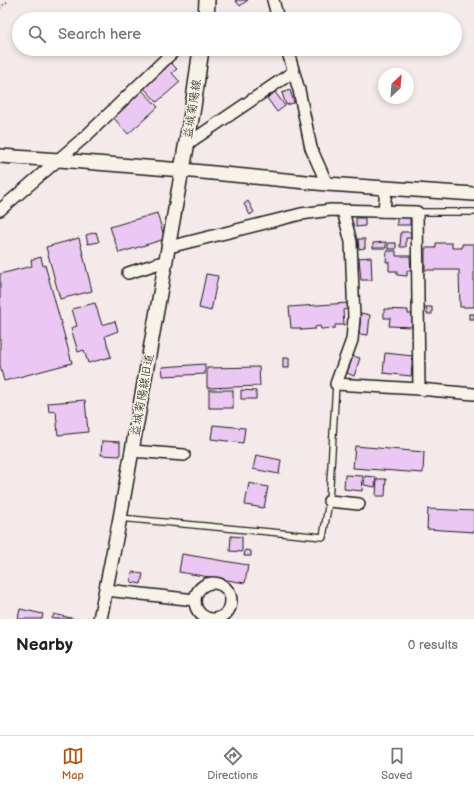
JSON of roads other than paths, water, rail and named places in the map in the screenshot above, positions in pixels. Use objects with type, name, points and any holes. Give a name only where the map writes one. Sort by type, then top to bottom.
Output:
[{"type":"main road","points":[[206,12],[207,0]]},
{"type":"main road","name":"益城菊陽線","points":[[182,170],[200,56]]},
{"type":"street","points":[[273,0],[276,12]]},
{"type":"street","points":[[0,210],[87,135],[169,56]]},
{"type":"street","points":[[288,56],[299,90],[311,148],[327,184]]},
{"type":"street","points":[[187,144],[293,72]]},
{"type":"street","points":[[0,156],[182,170],[327,184],[474,194]]},
{"type":"street","name":"益城菊陽線旧道","points":[[100,619],[120,518],[182,170]]},
{"type":"street","points":[[384,211],[386,188]]},
{"type":"street","points":[[169,247],[301,214],[331,210],[417,212],[419,389]]},
{"type":"street","points":[[343,211],[352,242],[354,318],[352,340],[336,384],[474,394]]},
{"type":"street","points":[[128,273],[166,261]]},
{"type":"street","points":[[132,451],[184,455]]},
{"type":"street","points":[[329,501],[359,504]]},
{"type":"street","points":[[106,590],[195,600]]},
{"type":"lane","points":[[417,212],[474,212]]},
{"type":"lane","points":[[120,518],[323,537],[329,501],[336,384]]}]
